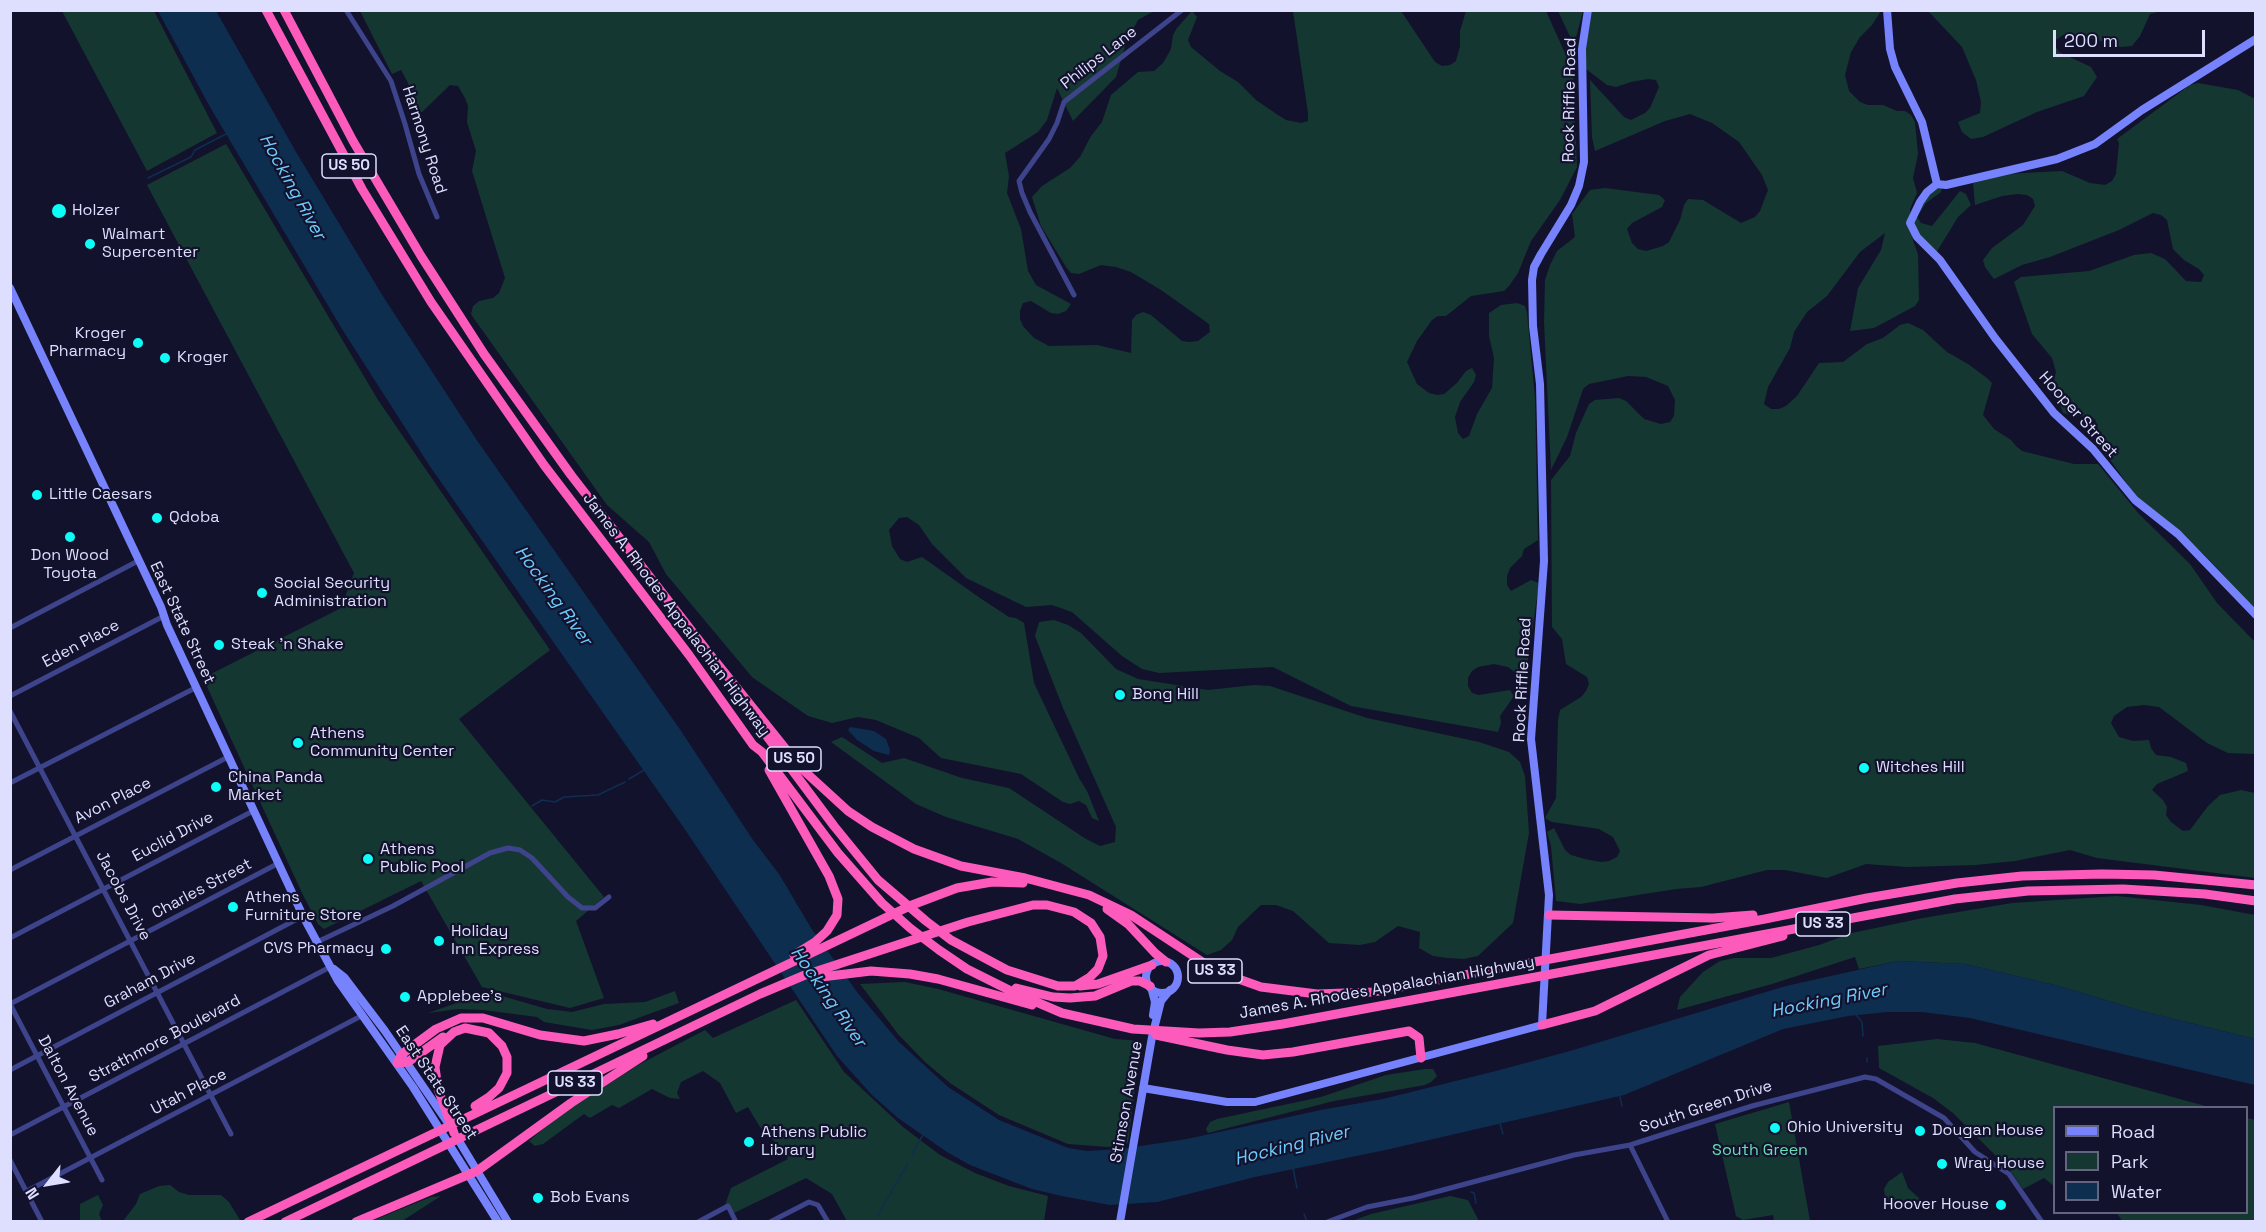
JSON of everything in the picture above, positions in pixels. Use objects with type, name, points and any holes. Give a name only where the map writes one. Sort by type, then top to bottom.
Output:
[{"type":"highway","name":"James A. Rhodes Appalachian Highway","points":[[266,10],[362,189],[441,316],[544,465],[753,745],[762,752],[838,853],[882,903],[910,928],[939,950],[985,979],[1062,1013],[1133,1029],[1173,1035],[1230,1032],[1945,900],[2028,891],[2150,890],[2256,901]]},
{"type":"highway","name":"James A. Rhodes Appalachian Highway","points":[[284,10],[353,141],[457,314],[535,427],[614,532],[790,754],[836,801],[872,827],[898,842],[961,866],[1089,895],[1131,915],[1216,971],[1261,987],[1317,994],[1372,992],[1866,898],[2022,876],[2154,875],[2256,885]]},
{"type":"highway","points":[[614,532],[834,826],[878,880],[926,921],[972,953],[1007,970],[1058,986],[1098,984],[1152,965]]},
{"type":"highway","points":[[753,745],[792,808],[834,886],[838,907],[835,921],[815,942],[754,979]]},
{"type":"highway","name":"US 33","points":[[248,1221],[932,896],[957,888],[992,882],[1047,884]]},
{"type":"highway","points":[[1077,891],[1119,916],[1166,962]]},
{"type":"highway","points":[[787,983],[968,922],[1033,905],[1062,908],[1081,916],[1098,932],[1103,943],[1100,966],[1095,973],[1075,986]]},
{"type":"highway","points":[[1549,915],[1713,918],[1783,914]]},
{"type":"highway","points":[[1542,1025],[1595,1011],[1709,955],[1783,936],[1807,927]]},
{"type":"highway","name":"US 33","points":[[285,1221],[787,983],[828,975],[871,971],[910,974],[938,979],[1062,1013]]},
{"type":"highway","points":[[985,979],[1061,998],[1095,996],[1131,981],[1140,981],[1150,987]]},
{"type":"highway","points":[[402,1060],[436,1029],[461,1018],[495,1020],[540,1035],[584,1041],[618,1034],[672,1018]]},
{"type":"highway","points":[[402,1060],[454,1032],[472,1029],[489,1033],[496,1039],[505,1052],[508,1068],[506,1077],[497,1092],[470,1108],[457,1120]]},
{"type":"highway","points":[[1173,1035],[1237,1052],[1263,1055],[1293,1052],[1409,1031],[1419,1038],[1421,1058]]},
{"type":"highway","points":[[454,1032],[440,1045],[435,1067],[438,1089],[454,1133]]},
{"type":"highway","points":[[356,1221],[473,1173],[618,1071],[684,1032]]},
{"type":"street","name":"Harmony Road","points":[[346,10],[391,81],[419,174],[437,217]]},
{"type":"street","name":"Philips Lane","points":[[1074,295],[1030,212],[1019,181],[1049,139],[1064,102],[1182,10]]},
{"type":"street","name":"Rock Riffle Road","points":[[1542,1025],[1549,915],[1546,855],[1531,739],[1544,561],[1540,384],[1533,326],[1532,280],[1534,267],[1540,254],[1571,205],[1579,186],[1584,162],[1581,49],[1588,10]]},
{"type":"street","points":[[1887,10],[1890,49],[1895,67],[1922,122],[1936,184],[1946,185],[2057,159],[2095,144],[2142,110],[2256,39]]},
{"type":"street","name":"Hooper Street","points":[[1936,184],[1920,201],[1910,223],[1917,237],[1940,260],[1995,338],[2054,413],[2093,449],[2135,500],[2178,534],[2256,615]]},
{"type":"street","name":"East State Street","points":[[10,288],[303,916],[332,966],[338,981],[363,1016],[402,1060],[473,1173],[508,1221]]},
{"type":"street","points":[[10,628],[138,561]]},
{"type":"street","name":"Eden Place","points":[[10,696],[164,616]]},
{"type":"street","points":[[10,783],[196,687]]},
{"type":"street","name":"Jacobs Drive","points":[[10,711],[231,1134]]},
{"type":"street","name":"Avon Place","points":[[10,870],[228,757]]},
{"type":"street","name":"Euclid Drive","points":[[10,938],[253,811]]},
{"type":"street","points":[[317,942],[393,906],[490,853],[508,848],[520,850],[532,858],[568,897],[582,908],[595,908],[609,897]]},
{"type":"street","name":"Charles Street","points":[[10,1004],[278,864]]},
{"type":"street","name":"Graham Drive","points":[[10,1070],[303,916]]},
{"type":"street","points":[[1150,987],[1160,992],[1170,990],[1177,982],[1178,974],[1173,966],[1159,961],[1152,965],[1147,975],[1150,987],[1155,1002],[1152,1037]]},
{"type":"street","name":"East State Street","points":[[332,966],[344,977],[454,1133],[498,1221]]},
{"type":"street","name":"Strathmore Boulevard","points":[[10,1135],[332,966]]},
{"type":"street","name":"Stimson Avenue","points":[[1120,1221],[1152,1037],[1162,999],[1170,990]]},
{"type":"street","name":"Dalton Avenue","points":[[10,1004],[102,1180]]},
{"type":"street","name":"Utah Place","points":[[27,1191],[363,1016]]},
{"type":"street","points":[[1143,1088],[1227,1102],[1255,1102],[1542,1025]]},
{"type":"street","name":"South Green Drive","points":[[1327,1221],[1367,1207],[1413,1198],[1574,1155],[1630,1145],[1799,1093],[1853,1078],[1870,1077],[1944,1118],[1975,1152],[2009,1174],[2042,1221]]},
{"type":"street","points":[[1630,1145],[1668,1221]]},
{"type":"street","points":[[10,1160],[42,1221]]},
{"type":"street","points":[[770,1221],[809,1202],[818,1205],[828,1221]]},
{"type":"street","points":[[698,1221],[728,1206],[736,1221]]},
{"type":"green space","points":[[62,11],[154,11],[217,133],[147,171]]},
{"type":"green space","points":[[360,11],[1154,11],[1138,20],[1126,43],[1116,77],[1073,121],[1057,88],[1047,120],[1038,132],[1005,153],[1009,176],[1007,193],[1021,229],[1028,271],[1036,285],[1071,304],[1066,311],[1058,314],[1051,313],[1031,301],[1023,303],[1020,319],[1023,326],[1034,338],[1049,346],[1097,345],[1131,353],[1132,320],[1143,312],[1151,315],[1182,341],[1198,341],[1210,332],[1209,324],[1131,272],[1101,265],[1079,274],[1071,273],[1041,226],[1032,197],[1042,186],[1070,168],[1080,157],[1091,136],[1102,122],[1111,95],[1138,72],[1154,71],[1163,63],[1171,49],[1173,35],[1192,11],[1197,17],[1188,40],[1191,47],[1220,71],[1238,82],[1256,100],[1286,120],[1301,123],[1308,121],[1308,113],[1293,11],[1401,11],[1435,62],[1442,66],[1456,61],[1460,46],[1460,31],[1466,11],[1546,11],[1573,71],[1577,167],[1560,200],[1531,241],[1518,273],[1509,286],[1504,291],[1471,296],[1446,316],[1438,316],[1432,320],[1417,341],[1407,362],[1417,384],[1429,393],[1437,395],[1444,394],[1466,371],[1472,368],[1476,375],[1474,382],[1460,402],[1455,417],[1458,433],[1463,439],[1469,436],[1477,414],[1492,388],[1494,358],[1489,336],[1489,313],[1501,305],[1517,303],[1525,306],[1535,398],[1538,540],[1524,549],[1522,556],[1510,568],[1507,585],[1511,591],[1531,580],[1539,583],[1525,680],[1508,667],[1494,664],[1478,667],[1468,678],[1468,686],[1472,693],[1479,695],[1510,690],[1514,696],[1500,716],[1501,723],[1498,732],[1351,706],[1273,667],[1159,673],[1142,669],[1122,656],[1072,612],[1052,605],[1026,607],[966,578],[932,544],[919,525],[907,517],[899,518],[889,530],[892,546],[900,559],[907,562],[922,557],[1009,617],[1024,623],[1034,683],[1087,791],[1099,821],[1092,818],[1086,805],[1079,801],[1070,804],[1063,802],[1021,774],[941,758],[919,738],[876,720],[858,717],[832,723],[808,716],[752,677],[666,574],[649,542],[607,505],[471,314],[473,306],[479,301],[493,298],[499,293],[505,278],[472,171],[476,151],[467,122],[468,106],[458,86],[450,85],[420,112],[401,70],[392,74]]},
{"type":"green space","points":[[1558,11],[1583,11],[1574,45]]},
{"type":"green space","points":[[1592,11],[1881,11],[1851,52],[1845,75],[1849,91],[1860,102],[1868,105],[1883,105],[1897,111],[1905,111],[1915,122],[1918,154],[1913,178],[1917,193],[1910,209],[1911,221],[1918,208],[1937,187],[1942,188],[1941,192],[1926,203],[1917,217],[1921,223],[1932,226],[1960,191],[1966,194],[1971,205],[1958,217],[1936,253],[1911,225],[1913,241],[1918,254],[1919,300],[1915,306],[1874,328],[1850,331],[1858,288],[1881,250],[1885,233],[1860,252],[1827,296],[1807,312],[1794,332],[1790,348],[1768,387],[1764,404],[1771,409],[1786,406],[1797,396],[1819,363],[1843,362],[1867,344],[1883,338],[1900,325],[1908,323],[1923,330],[1947,352],[1968,364],[1992,383],[1983,415],[1994,429],[2011,440],[2022,451],[2074,464],[2098,464],[2139,514],[2190,564],[2217,603],[2255,642],[2255,754],[2228,753],[2207,743],[2159,707],[2144,705],[2127,707],[2114,716],[2111,723],[2119,737],[2133,741],[2149,740],[2156,755],[2171,757],[2186,763],[2188,771],[2157,784],[2152,790],[2163,800],[2167,807],[2166,815],[2171,822],[2183,831],[2190,830],[2208,806],[2220,795],[2241,790],[2255,793],[2255,878],[2097,858],[2070,850],[2015,861],[1976,865],[1908,867],[1866,864],[1827,878],[1785,870],[1767,870],[1701,887],[1580,904],[1556,901],[1551,846],[1547,832],[1554,828],[1565,850],[1571,855],[1585,859],[1609,861],[1617,857],[1620,851],[1613,837],[1599,829],[1552,822],[1545,818],[1556,798],[1560,710],[1581,697],[1589,684],[1587,677],[1566,664],[1562,639],[1552,627],[1551,480],[1570,456],[1576,433],[1589,404],[1595,400],[1619,398],[1626,401],[1644,419],[1661,424],[1670,422],[1674,416],[1675,400],[1668,386],[1646,377],[1628,376],[1589,384],[1583,389],[1567,437],[1551,470],[1544,322],[1545,280],[1557,251],[1575,237],[1572,214],[1590,190],[1605,188],[1659,195],[1665,200],[1662,207],[1632,223],[1627,229],[1632,243],[1638,249],[1646,251],[1669,242],[1688,199],[1703,200],[1741,223],[1755,217],[1760,211],[1768,190],[1762,175],[1739,142],[1712,123],[1690,114],[1665,121],[1595,151],[1592,137],[1590,80],[1624,117],[1631,120],[1650,108],[1659,87],[1656,80],[1648,79],[1616,87],[1607,85],[1586,69],[1586,28]]},
{"type":"green space","points":[[1926,11],[2161,11],[2150,14],[2140,36],[2132,46],[2121,47],[2087,37],[2063,35],[2053,42],[2059,52],[2091,67],[2097,77],[2084,96],[2037,112],[1983,137],[1971,139],[1962,132],[1958,122],[1980,113],[1981,102],[1976,80],[1962,47]]},
{"type":"green space","points":[[2198,83],[2238,90],[2255,99],[2255,611],[2186,537],[2135,495],[2104,451],[2095,419],[2063,413],[2053,386],[2056,372],[2052,358],[2032,334],[2014,282],[2021,277],[2089,271],[2134,255],[2151,253],[2165,259],[2186,281],[2201,282],[2204,275],[2199,269],[2184,260],[2173,249],[2167,220],[2153,213],[2119,230],[2050,257],[2022,265],[1994,279],[1983,260],[1992,248],[2023,225],[2035,206],[2033,199],[2027,195],[2018,194],[2002,196],[1975,205],[1973,183],[2005,174],[2062,171],[2090,183],[2105,185],[2112,181],[2116,174],[2119,143],[2117,139],[2190,85]]},
{"type":"green space","points":[[226,144],[378,400],[550,650],[459,719],[604,897],[576,921],[604,998],[570,1008],[482,987],[421,881],[324,929],[318,924],[303,895],[203,678],[341,608],[354,573],[147,185]]},
{"type":"green space","points":[[1054,620],[1081,633],[1116,669],[1138,679],[1208,690],[1254,685],[1270,686],[1367,718],[1479,742],[1509,752],[1520,762],[1525,776],[1529,833],[1513,923],[1478,956],[1464,959],[1448,958],[1433,956],[1419,948],[1420,932],[1398,926],[1375,942],[1360,945],[1329,943],[1293,911],[1276,905],[1261,905],[1238,927],[1232,940],[1221,950],[1207,955],[1061,863],[1018,839],[946,817],[916,804],[831,742],[842,737],[882,763],[904,758],[962,778],[1009,788],[1086,839],[1100,846],[1115,842],[1116,827],[1063,708],[1035,636],[1039,622]]},
{"type":"green space","points":[[2117,896],[2201,905],[2255,915],[2255,1039],[2142,1011],[2059,986],[1965,964],[1898,961],[1859,969],[1855,957],[1772,984],[1677,1010],[1680,997],[1703,972],[1720,961],[1734,958],[1771,958],[1852,933],[2012,903]]},
{"type":"green space","points":[[905,982],[938,989],[1115,1039],[1141,1041],[1128,1143],[1108,1147],[1068,1144],[999,1115],[950,1083],[925,1062],[898,1034],[860,984]]},
{"type":"green space","points":[[675,991],[679,1003],[619,1025],[592,1030],[544,1022],[537,1017],[483,1010],[458,1009],[428,1013],[488,992],[547,1009],[572,1012],[604,1004],[645,1002]]},
{"type":"green space","points":[[796,1000],[844,1072],[903,1127],[940,1155],[975,1173],[1009,1186],[1048,1196],[1044,1221],[847,1221],[832,1194],[806,1178],[734,1213],[725,1205],[731,1188],[788,1159],[760,1127],[748,1107],[736,1113],[720,1083],[703,1071],[681,1082],[677,1093],[680,1099],[670,1098],[652,1089],[619,1108],[612,1105],[590,1118],[584,1114],[543,1144],[535,1146],[529,1141],[561,1114],[640,1064],[705,1030],[713,1038]]},
{"type":"green space","points":[[1937,1039],[1975,1043],[2205,1106],[2053,1106],[2053,1185],[2044,1178],[2023,1189],[2009,1169],[1953,1113],[1933,1098],[1879,1068],[1878,1046]]},
{"type":"green space","points":[[1433,1069],[1437,1076],[1425,1085],[1334,1101],[1208,1133],[1206,1129],[1210,1122],[1217,1119],[1321,1097],[1386,1075]]},
{"type":"green space","name":"South Green","points":[[1789,1102],[1810,1221],[1774,1221],[1773,1215],[1743,1220],[1736,1216],[1715,1124]]},
{"type":"green space","points":[[2248,1118],[2255,1120],[2255,1221],[2122,1221],[2118,1214],[2248,1214]]},
{"type":"green space","points":[[1902,1172],[1908,1188],[1921,1200],[1893,1204],[1885,1197],[1884,1189],[1888,1182]]},
{"type":"green space","points":[[170,1185],[179,1192],[189,1195],[221,1195],[229,1202],[240,1220],[123,1221],[136,1204],[140,1194],[159,1186]]},
{"type":"green space","points":[[98,1195],[103,1205],[99,1214],[102,1221],[80,1221],[80,1204]]},
{"type":"green space","points":[[441,1196],[402,1221],[372,1221],[431,1197]]},
{"type":"green space","points":[[1450,1196],[1468,1200],[1479,1221],[1352,1221],[1371,1214]]},
{"type":"water","name":"Hocking River","points":[[158,11],[216,11],[296,152],[384,298],[476,439],[679,728],[753,840],[779,874],[811,928],[857,992],[899,1042],[948,1087],[999,1120],[1068,1148],[1087,1151],[1121,1149],[1187,1139],[1383,1099],[1496,1071],[1786,986],[1898,961],[1965,964],[2059,986],[2142,1011],[2255,1039],[2255,1085],[1970,1018],[1922,1012],[1887,1012],[1848,1016],[1783,1029],[1624,1095],[1390,1149],[1255,1177],[1157,1202],[1110,1205],[1062,1196],[1032,1189],[970,1165],[898,1118],[872,1095],[837,1056],[684,828],[429,465],[342,329],[210,107]]},
{"type":"water","points":[[850,727],[874,731],[886,739],[890,750],[889,755],[874,751],[857,740],[848,730]]},
{"type":"waterway","points":[[148,178],[191,157],[195,150],[226,134]]},
{"type":"waterway","points":[[629,779],[644,770]]},
{"type":"waterway","points":[[532,806],[542,800],[555,802],[564,797],[598,795],[625,782]]},
{"type":"waterway","name":"Hocking River","points":[[1856,1015],[1862,1022],[1863,1036]]},
{"type":"waterway","points":[[1620,1097],[1622,1106]]},
{"type":"waterway","points":[[1500,1124],[1503,1134]]},
{"type":"waterway","points":[[912,1154],[923,1135]]},
{"type":"waterway","points":[[877,1217],[908,1163]]},
{"type":"waterway","points":[[1293,1168],[1297,1188]]},
{"type":"waterway","points":[[1471,1192],[1474,1193],[1476,1203]]},
{"type":"waterway","points":[[1304,1214],[1307,1222]]},
{"type":"place","name":"Holzer","points":[[59,211]]},
{"type":"place","name":"Walmart Supercenter","points":[[90,244]]},
{"type":"place","name":"Kroger Pharmacy","points":[[138,343]]},
{"type":"place","name":"Kroger","points":[[165,358]]},
{"type":"place","name":"Little Caesars","points":[[37,495]]},
{"type":"place","name":"Qdoba","points":[[157,518]]},
{"type":"place","name":"Don Wood Toyota","points":[[70,537]]},
{"type":"place","name":"Social Security Administration","points":[[262,593]]},
{"type":"place","name":"Steak 'n Shake","points":[[219,645]]},
{"type":"place","name":"Bong Hill","points":[[1120,695]]},
{"type":"place","name":"Athens Community Center","points":[[298,743]]},
{"type":"place","name":"Witches Hill","points":[[1864,768]]},
{"type":"place","name":"China Panda Market","points":[[216,787]]},
{"type":"place","name":"Athens Public Pool","points":[[368,859]]},
{"type":"place","name":"Athens Furniture Store","points":[[233,907]]},
{"type":"place","name":"Holiday Inn Express","points":[[439,941]]},
{"type":"place","name":"CVS Pharmacy","points":[[386,949]]},
{"type":"place","name":"Applebee's","points":[[405,997]]},
{"type":"place","name":"Ohio University","points":[[1775,1128]]},
{"type":"place","name":"Dougan House","points":[[1920,1131]]},
{"type":"place","name":"Athens Public Library","points":[[749,1142]]},
{"type":"place","name":"Wray House","points":[[1942,1164]]},
{"type":"place","name":"Bob Evans","points":[[538,1198]]},
{"type":"place","name":"Hoover House","points":[[2001,1205]]}]
